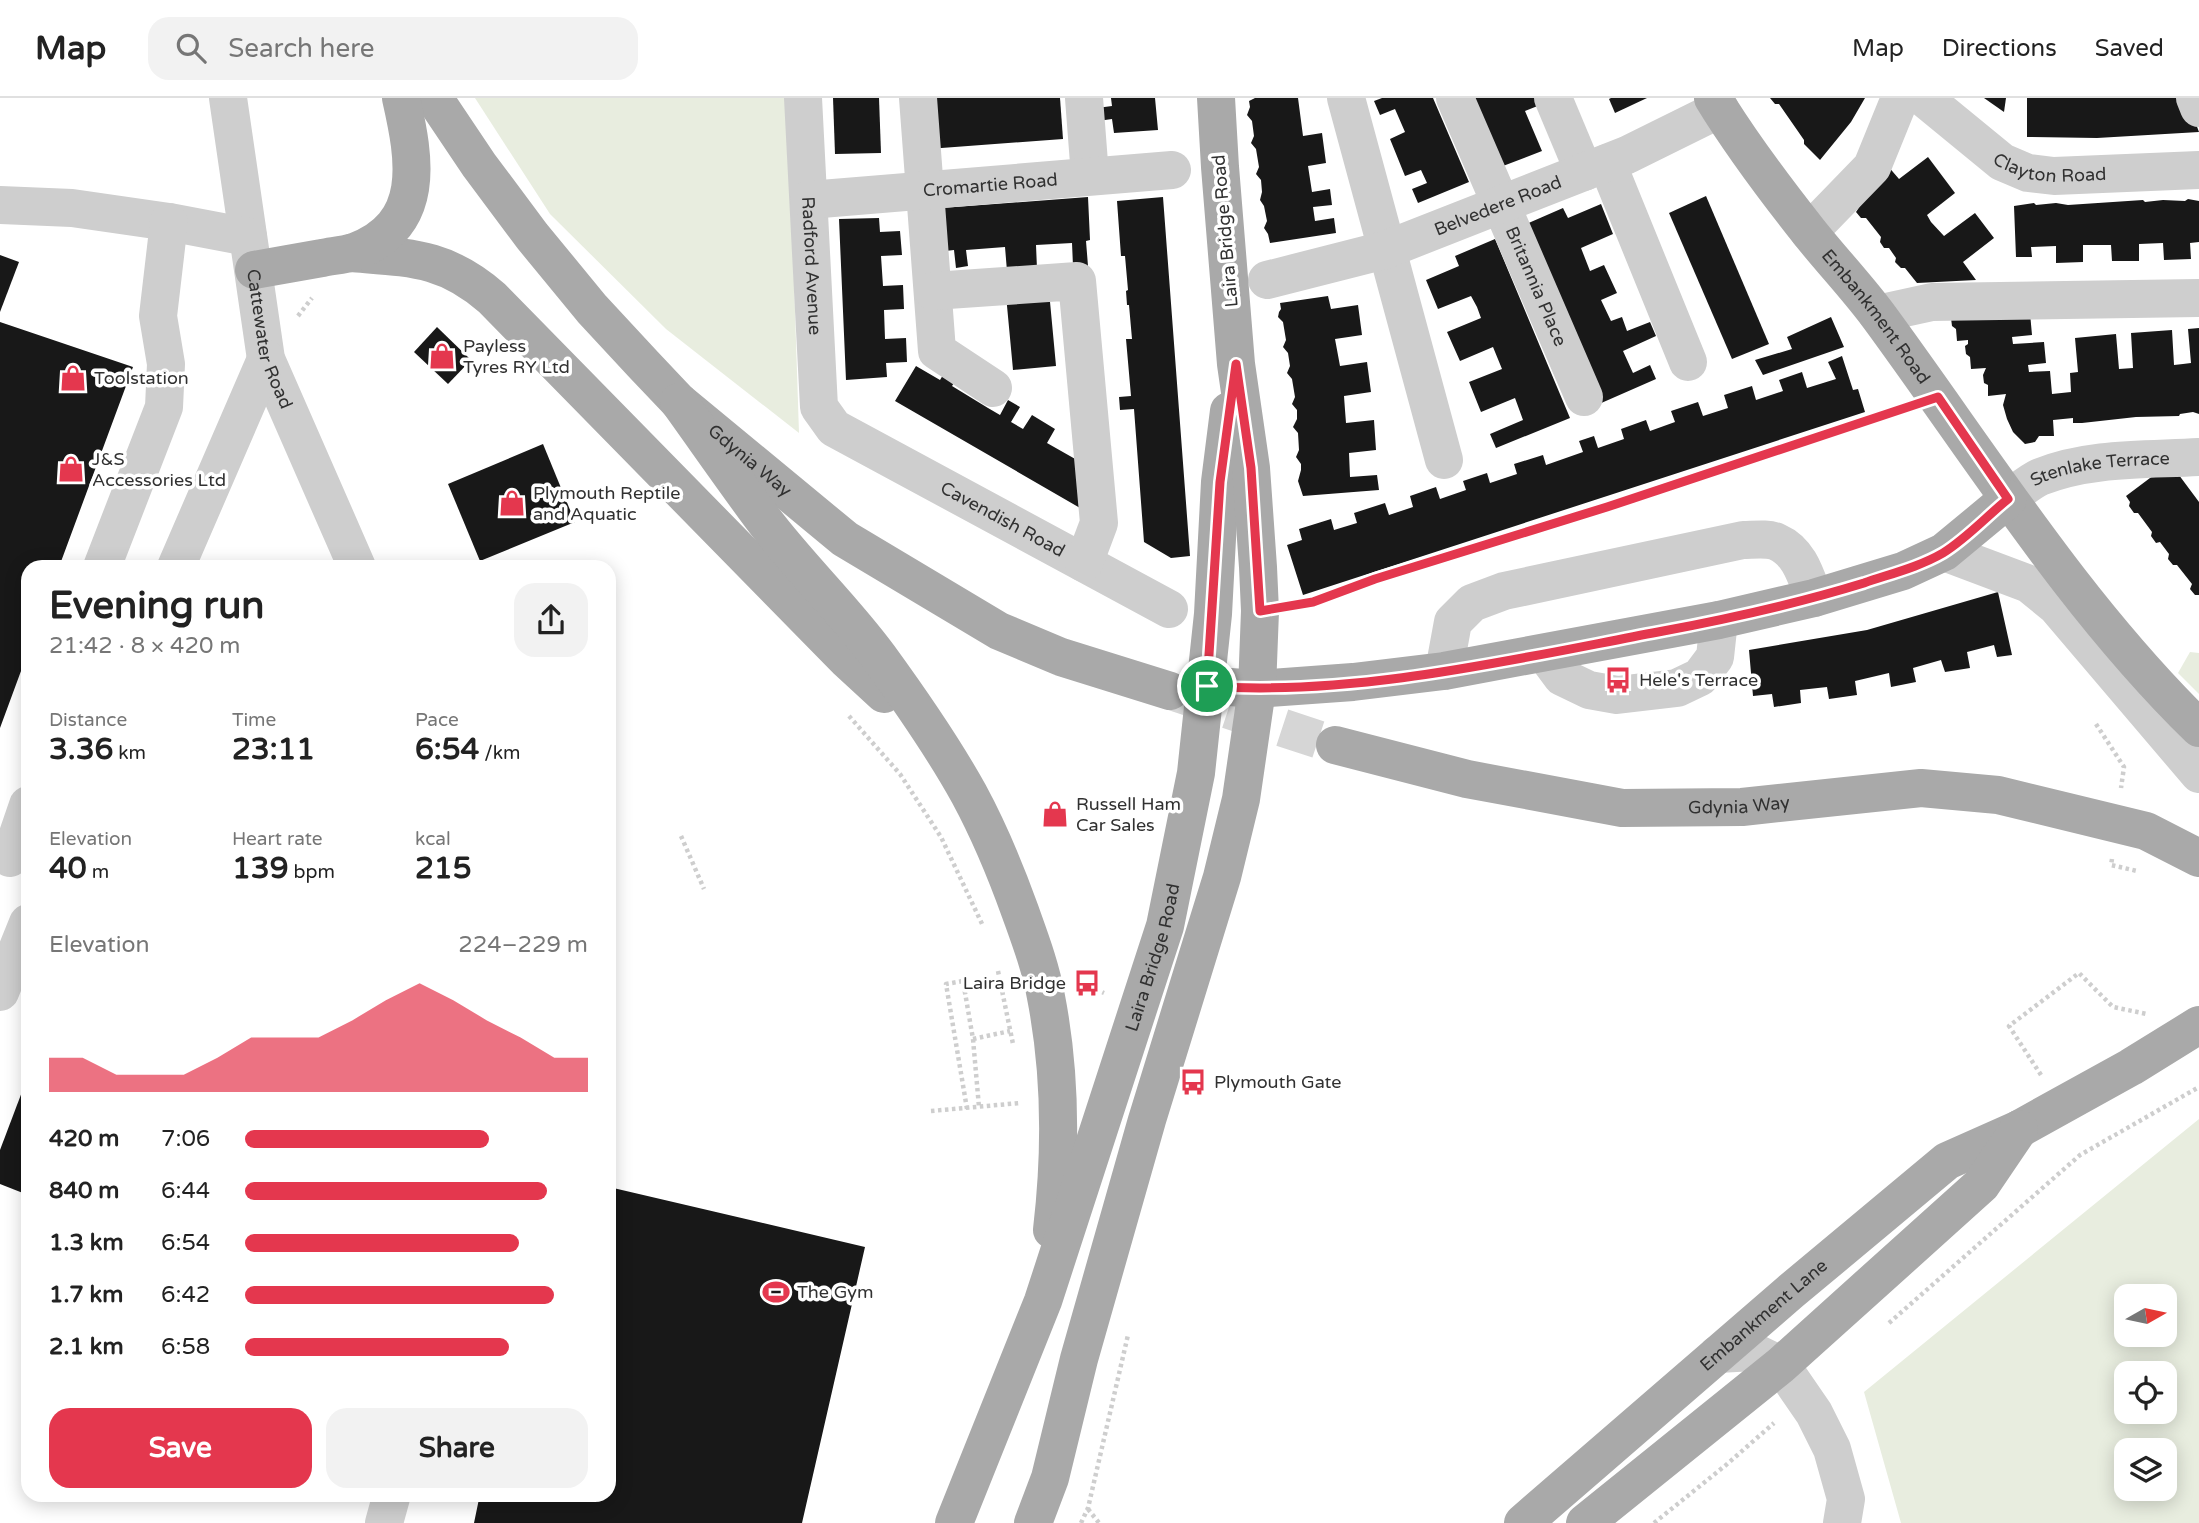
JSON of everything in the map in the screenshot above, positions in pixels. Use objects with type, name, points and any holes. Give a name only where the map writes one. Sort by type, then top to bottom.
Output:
[{"type":"main road","points":[[351,253],[375,242],[393,228],[403,216],[410,197],[412,167],[401,98]]},
{"type":"main road","name":"Gdynia Way","points":[[433,98],[479,165],[592,309],[679,402],[845,538],[999,631],[1061,657],[1170,691]]},
{"type":"main road","name":"Laira Bridge Road","points":[[1033,1523],[1050,1478],[1079,1359],[1222,877],[1241,799],[1256,690],[1260,611],[1251,468],[1236,364],[1216,98]]},
{"type":"main road","name":"Embankment Road","points":[[1717,104],[1809,232],[1877,314],[2008,499],[2107,628],[2161,691],[2199,728]]},
{"type":"main road","points":[[251,254],[351,253],[416,259],[445,267],[471,280],[846,659],[939,745]]},
{"type":"main road","name":"Laira Bridge Road","points":[[954,1523],[1043,1301],[1165,926],[1196,773],[1207,686],[1220,482],[1236,364]]},
{"type":"main road","points":[[679,402],[764,520],[879,657],[970,796],[1009,880],[1032,942],[1046,996],[1054,1054],[1058,1115],[1056,1193],[1043,1301]]},
{"type":"main road","points":[[1207,686],[1256,690],[1444,671],[1719,620],[1814,598],[1903,570],[1944,552],[2008,499]]},
{"type":"main road","name":"Gdynia Way","points":[[1335,745],[1467,779],[1622,808],[1742,807],[1921,788],[1998,795],[2146,831],[2199,858]]},
{"type":"main road","name":"Gdynia Way","points":[[2146,831],[2199,831]]},
{"type":"main road","name":"Embankment Lane","points":[[1523,1523],[1947,1161],[2019,1129],[2131,1067],[2183,1022]]},
{"type":"main road","name":"Embankment Lane","points":[[1585,1523],[1781,1365],[1981,1185],[2019,1129]]},
{"type":"street","name":"Cattewater Road","points":[[228,98],[266,359],[354,560]]},
{"type":"street","name":"Radford Avenue","points":[[803,98],[819,407],[834,428]]},
{"type":"street","points":[[918,98],[937,351],[993,388]]},
{"type":"street","points":[[1084,98],[1090,176]]},
{"type":"street","points":[[1346,98],[1444,460]]},
{"type":"street","name":"Britannia Place","points":[[1455,98],[1584,397]]},
{"type":"street","points":[[1553,98],[1595,167],[1688,362]]},
{"type":"street","points":[[1809,232],[1872,167],[1900,98]]},
{"type":"street","name":"Clayton Road","points":[[1924,98],[2002,162],[2028,173],[2054,176],[2199,170]]},
{"type":"street","points":[[2195,98],[2199,107]]},
{"type":"street","name":"Belvedere Road","points":[[1267,280],[1385,250],[1595,167],[1717,104]]},
{"type":"street","name":"Cromartie Road","points":[[809,200],[1172,170]]},
{"type":"street","points":[[0,205],[72,208],[169,222],[251,254]]},
{"type":"street","points":[[105,560],[164,407],[166,364],[158,316],[169,222]]},
{"type":"street","points":[[933,292],[1077,281],[1099,523],[1084,563]]},
{"type":"street","points":[[1877,314],[1932,302],[2199,298]]},
{"type":"street","points":[[179,560],[266,359]]},
{"type":"street","name":"Cavendish Road","points":[[834,428],[1169,609]]},
{"type":"street","name":"Stenlake Terrace","points":[[2008,499],[2039,478],[2068,469],[2099,463],[2199,457]]},
{"type":"street","points":[[1444,671],[1453,622],[1472,603],[1504,591],[1743,540],[1776,541],[1792,552],[1803,568],[1814,598]]},
{"type":"street","points":[[1944,552],[2029,584],[2056,606],[2199,774]]},
{"type":"street","points":[[1545,654],[1562,677],[1589,690],[1617,695],[1677,688],[1700,677],[1715,657],[1719,620]]},
{"type":"street","points":[[13,859],[21,830]]},
{"type":"street","points":[[0,992],[21,940]]},
{"type":"street","points":[[1718,1354],[1754,1352],[1781,1365],[1814,1413],[1832,1449],[1846,1499],[1842,1523]]},
{"type":"street","points":[[384,1523],[390,1502]]},
{"type":"path","points":[[266,359],[314,295]]},
{"type":"path","points":[[1260,611],[1313,602],[1375,579],[1634,498],[1938,397]]},
{"type":"path","points":[[847,714],[900,774],[942,837],[984,930]]},
{"type":"path","points":[[2096,724],[2124,766]]},
{"type":"path","points":[[681,836],[704,889]]},
{"type":"path","points":[[997,966],[1013,1046]]},
{"type":"path","points":[[2079,973],[2113,1007],[2183,1022]]},
{"type":"path","points":[[967,1109],[946,984],[963,981],[973,1039],[979,1107]]},
{"type":"path","points":[[1886,1325],[2080,1155],[2199,1087]]},
{"type":"path","points":[[1021,1095],[1021,1115]]},
{"type":"path","points":[[931,1111],[1021,1103]]},
{"type":"path","points":[[1654,1523],[1726,1465],[1803,1397]]},
{"type":"path","points":[[1081,1523],[1087,1508],[1099,1523]]},
{"type":"shaded area","points":[[475,98],[788,98],[799,433],[666,329],[550,214]]},
{"type":"shaded area","points":[[2190,652],[2199,653],[2199,694],[2178,673]]},
{"type":"shaded area","points":[[2199,1119],[2199,1523],[1901,1523],[1864,1392]]},
{"type":"building","points":[[833,98],[879,98],[881,153],[835,154]]},
{"type":"building","points":[[924,98],[1060,98],[1063,139],[928,149]]},
{"type":"building","points":[[1111,98],[1155,98],[1158,130],[1114,133],[1112,119],[1098,121],[1097,108],[1112,106]]},
{"type":"building","points":[[1255,98],[1298,98],[1303,136],[1322,133],[1326,163],[1308,166],[1312,192],[1330,189],[1332,205],[1313,207],[1315,221],[1334,218],[1336,233],[1270,243],[1264,228],[1267,221],[1260,200],[1261,180],[1256,174],[1259,167],[1256,149],[1251,143],[1254,136],[1252,121],[1247,115],[1249,101]]},
{"type":"building","points":[[1382,98],[1433,98],[1469,182],[1418,203],[1412,189],[1427,183],[1421,170],[1405,176],[1390,139],[1405,132],[1395,109],[1380,115],[1374,101]]},
{"type":"building","points":[[1473,98],[1537,98],[1540,105],[1525,111],[1542,151],[1503,166]]},
{"type":"building","points":[[1647,98],[1615,113],[1609,99]]},
{"type":"building","points":[[1770,98],[1865,98],[1851,122],[1820,160],[1804,144],[1804,140],[1779,104],[1775,104]]},
{"type":"building","points":[[1984,98],[2006,98],[2004,112]]},
{"type":"building","points":[[2027,98],[2186,98],[2199,132],[2097,138],[2027,137]]},
{"type":"building","points":[[1928,157],[1955,193],[1927,215],[1931,222],[1944,236],[1975,213],[1994,238],[1963,262],[1976,280],[1917,283],[1905,268],[1895,262],[1896,258],[1889,248],[1884,248],[1880,242],[1881,237],[1866,218],[1861,218],[1856,212],[1887,165],[1899,179]]},
{"type":"building","points":[[1706,196],[1769,344],[1732,359],[1669,213]]},
{"type":"building","points":[[1088,197],[1088,266],[1073,266],[1072,243],[1036,245],[1037,269],[1007,271],[1005,247],[966,250],[968,266],[956,268],[954,250],[945,251],[942,208]]},
{"type":"building","points":[[1163,197],[1190,556],[1171,558],[1144,542],[1134,409],[1120,410],[1119,397],[1131,396],[1126,339],[1132,339],[1117,201]]},
{"type":"building","points":[[2188,199],[2199,201],[2199,242],[2190,243],[2191,259],[2164,260],[2163,243],[2139,244],[2139,261],[2112,261],[2111,245],[2083,245],[2083,262],[2056,263],[2056,246],[2031,247],[2032,257],[2016,257],[2014,206],[2034,203],[2068,205]]},
{"type":"building","points":[[1601,204],[1613,234],[1581,248],[1590,271],[1604,265],[1617,293],[1601,300],[1611,321],[1622,317],[1627,331],[1650,322],[1656,336],[1623,351],[1633,373],[1650,365],[1656,379],[1599,404],[1524,225],[1563,208],[1568,218]]},
{"type":"building","points":[[879,218],[880,232],[900,231],[902,255],[881,256],[883,286],[903,285],[904,309],[884,310],[885,339],[906,338],[907,362],[886,363],[887,377],[846,380],[839,219]]},
{"type":"building","points":[[1495,239],[1570,418],[1496,448],[1490,434],[1523,420],[1515,398],[1481,412],[1469,382],[1502,369],[1493,347],[1460,361],[1447,332],[1481,318],[1477,307],[1471,296],[1438,309],[1426,280],[1459,266],[1455,256]]},
{"type":"building","points":[[0,255],[19,262],[0,312]]},
{"type":"building","points":[[1049,291],[1056,366],[1013,370],[1006,295]]},
{"type":"building","points":[[1328,296],[1331,309],[1358,305],[1362,335],[1335,339],[1340,366],[1367,362],[1371,392],[1344,396],[1346,423],[1374,420],[1376,450],[1349,453],[1350,477],[1377,475],[1379,490],[1303,496],[1298,481],[1301,464],[1296,457],[1299,450],[1298,433],[1293,427],[1297,410],[1292,404],[1295,397],[1292,379],[1287,373],[1290,366],[1288,353],[1283,347],[1286,340],[1283,322],[1278,317],[1280,303]]},
{"type":"building","points":[[2030,313],[2032,335],[2012,337],[2013,344],[2044,342],[2046,363],[2028,365],[2029,372],[2050,371],[2052,394],[2071,392],[2070,373],[2078,372],[2075,338],[2116,334],[2119,369],[2133,368],[2131,333],[2172,330],[2174,365],[2191,363],[2188,329],[2199,328],[2199,414],[2193,412],[2179,416],[2082,423],[2073,423],[2073,418],[2053,420],[2054,436],[2039,436],[2035,442],[2025,444],[2013,432],[2007,419],[2003,405],[2006,394],[1988,396],[1988,385],[1984,383],[1983,375],[1986,368],[1971,369],[1965,346],[1968,340],[1957,341],[1951,318]]},
{"type":"building","points":[[1831,317],[1844,347],[1763,375],[1755,360],[1792,349],[1787,337]]},
{"type":"building","points":[[0,322],[133,367],[62,560],[21,560],[21,671],[0,728]]},
{"type":"building","name":"Payless Tyres RY Ltd","points":[[437,327],[471,360],[448,384],[414,352]]},
{"type":"building","points":[[1842,356],[1853,390],[1858,389],[1865,412],[1303,595],[1287,545],[1302,540],[1299,529],[1331,519],[1334,530],[1357,523],[1354,513],[1385,503],[1389,515],[1413,507],[1410,496],[1436,487],[1440,499],[1466,490],[1463,481],[1487,473],[1490,483],[1517,474],[1514,464],[1543,455],[1546,465],[1583,452],[1579,441],[1594,436],[1598,448],[1624,439],[1621,429],[1646,420],[1650,431],[1675,422],[1671,411],[1698,402],[1703,416],[1728,408],[1724,395],[1752,386],[1756,400],[1783,391],[1779,380],[1802,372],[1807,388],[1836,379],[1828,362]]},
{"type":"building","points":[[949,365],[961,372],[952,386],[988,408],[1000,415],[1008,400],[1020,407],[1011,422],[1023,429],[1032,415],[1055,429],[1047,443],[1084,464],[1087,512],[895,401],[916,366],[940,380]]},
{"type":"building","name":"Plymouth Reptile and Aquatic","points":[[543,444],[575,522],[480,560],[448,484]]},
{"type":"building","points":[[2170,463],[2199,502],[2199,595],[2195,595],[2190,589],[2192,584],[2177,565],[2173,565],[2168,559],[2169,554],[2160,542],[2156,543],[2151,536],[2152,532],[2138,513],[2134,513],[2129,506],[2130,502],[2126,496]]},
{"type":"building","points":[[1998,592],[2012,655],[1997,657],[1994,645],[1967,652],[1970,668],[1945,672],[1941,660],[1913,668],[1916,682],[1891,687],[1889,673],[1855,681],[1857,695],[1829,699],[1827,687],[1800,690],[1801,703],[1774,707],[1772,694],[1753,696],[1749,650],[1867,630]]},
{"type":"building","points":[[21,1094],[21,1192],[0,1184],[0,1150]]},
{"type":"building","points":[[616,1189],[865,1247],[802,1523],[474,1523],[478,1502],[616,1502]]},
{"type":"tunnel","points":[[1174,692],[1335,745]]},
{"type":"place","name":"Payless Tyres RY Ltd","points":[[442,356]]},
{"type":"place","name":"Toolstation","points":[[73,378]]},
{"type":"place","name":"J&S Accessories Ltd","points":[[71,469]]},
{"type":"place","name":"Plymouth Reptile and Aquatic","points":[[512,503]]},
{"type":"place","name":"Hele's Terrace","points":[[1618,680]]},
{"type":"place","name":"Russell Ham Car Sales","points":[[1055,814]]},
{"type":"place","name":"Laira Bridge","points":[[1087,983]]},
{"type":"place","name":"Plymouth Gate","points":[[1193,1082]]},
{"type":"place","name":"The Gym","points":[[776,1292]]},
{"type":"route","points":[[1236,364],[1251,468],[1260,611],[1313,602],[1375,579],[1607,507],[1938,397],[2008,499],[1944,552],[1903,570],[1814,598],[1719,620],[1444,671],[1256,690],[1207,686],[1220,482],[1236,364]]}]
